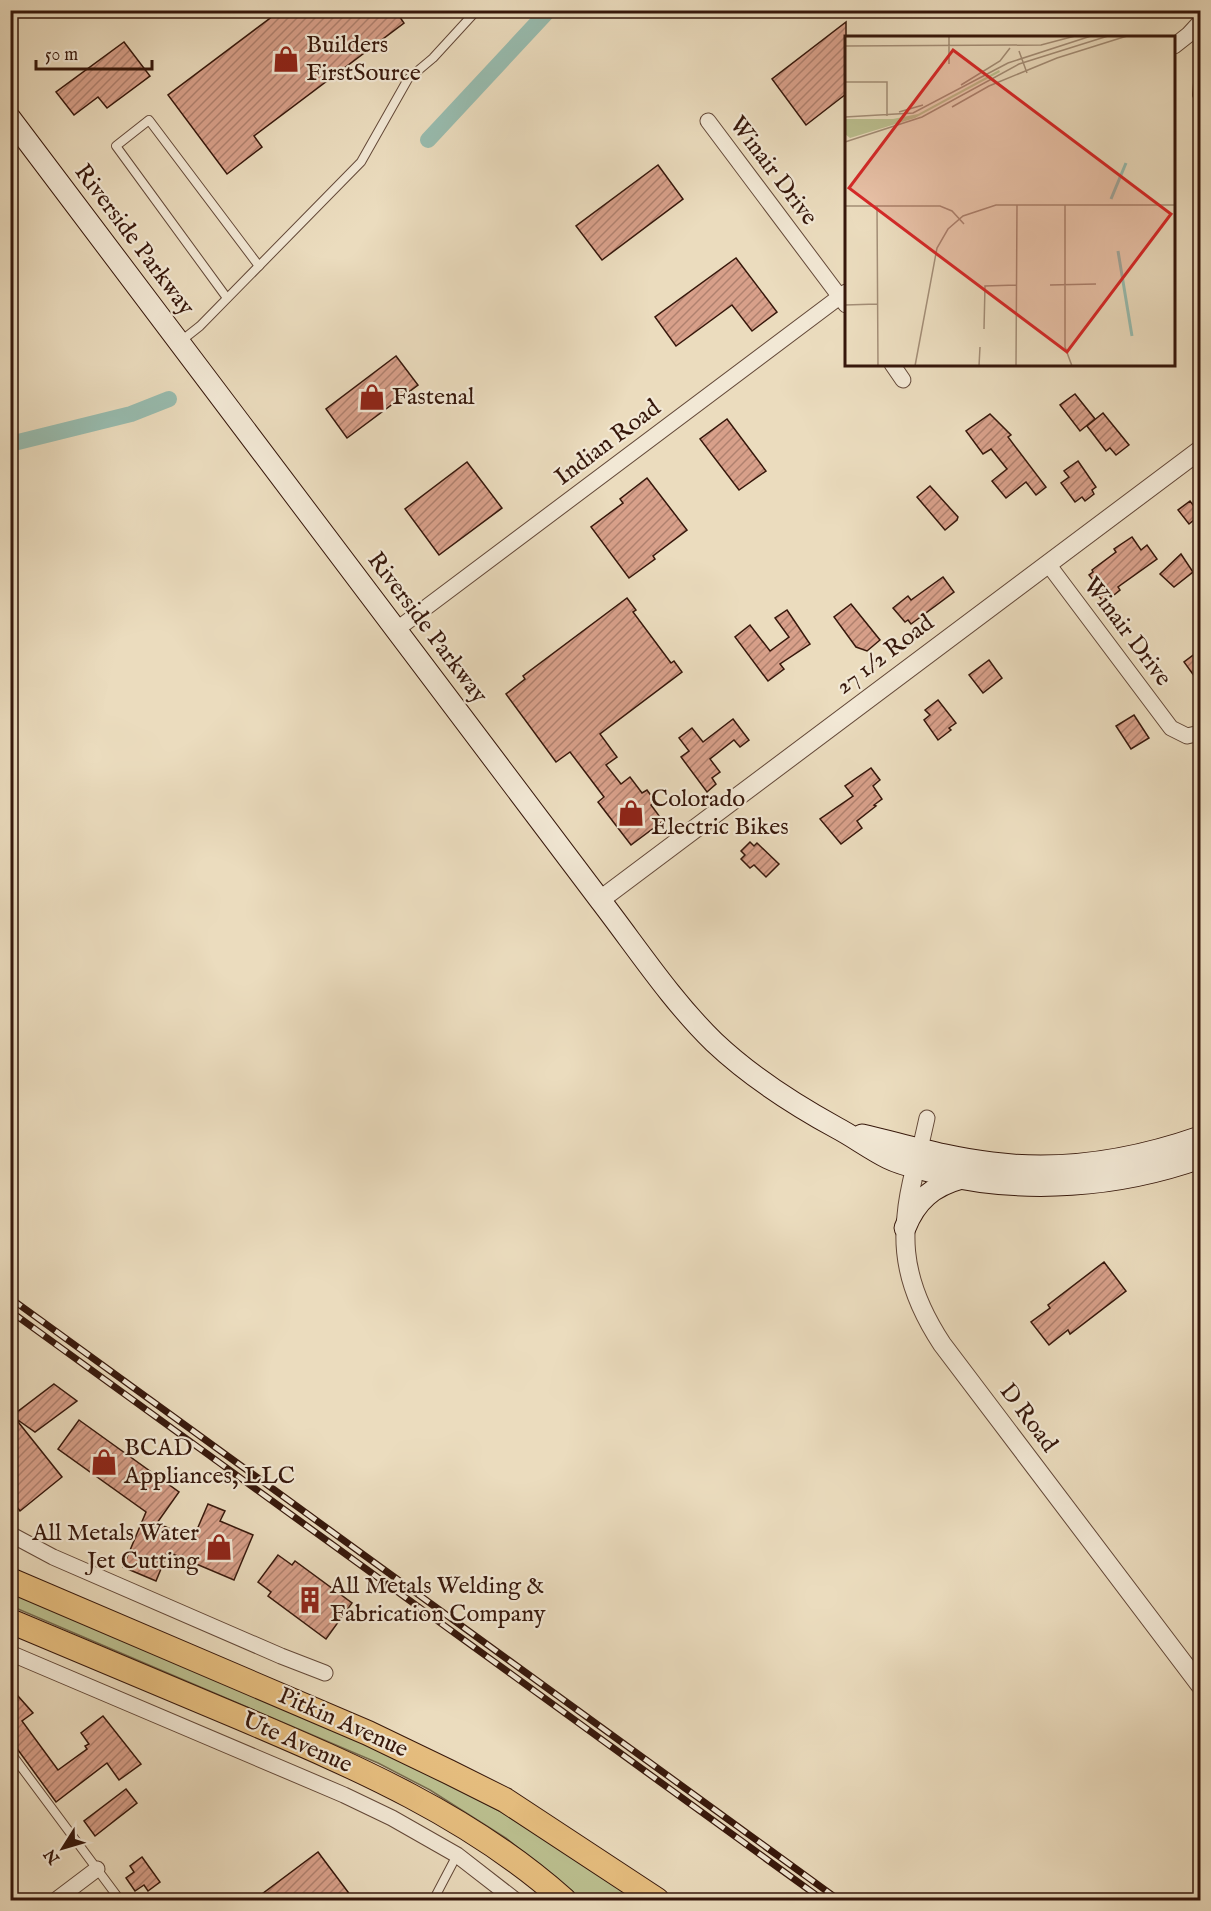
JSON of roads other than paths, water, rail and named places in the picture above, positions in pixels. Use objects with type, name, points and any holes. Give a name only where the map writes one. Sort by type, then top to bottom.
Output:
[{"type":"main road","name":"Riverside Parkway","points":[[10,118],[688,1015],[744,1068],[774,1090],[841,1130],[918,1158],[962,1178],[1023,1185],[1089,1183],[1145,1174],[1200,1158]]},
{"type":"main road","name":"Riverside Parkway","points":[[918,1158],[1054,1165],[1116,1160],[1172,1147],[1200,1137]]},
{"type":"main road","points":[[905,1228],[911,1213],[929,1192],[962,1178]]},
{"type":"main road","name":"Pitkin Avenue","points":[[10,1580],[368,1733],[449,1772],[505,1800],[657,1900]]},
{"type":"main road","name":"Ute Avenue","points":[[10,1621],[317,1750],[385,1782],[435,1808],[481,1837],[524,1866],[564,1900]]},
{"type":"street","points":[[1175,45],[1200,22]]},
{"type":"street","name":"Winair Drive","points":[[708,121],[844,298]]},
{"type":"street","name":"Indian Road","points":[[396,630],[844,298]]},
{"type":"street","points":[[893,366],[903,380]]},
{"type":"street","name":"27 1/2 Road","points":[[600,900],[1200,450]]},
{"type":"street","name":"Winair Drive","points":[[1048,564],[1171,728],[1187,736],[1200,733]]},
{"type":"street","points":[[918,1158],[927,1118]]},
{"type":"street","name":"D Road","points":[[918,1158],[909,1192],[905,1228],[905,1258],[910,1280],[928,1323],[1199,1680]]},
{"type":"street","points":[[10,1534],[64,1562],[325,1673]]},
{"type":"street","points":[[10,1653],[344,1795],[392,1818],[457,1855],[516,1900]]},
{"type":"street","points":[[56,1900],[97,1869]]},
{"type":"lane","points":[[179,342],[200,326],[361,162],[408,79],[433,58],[477,10]]},
{"type":"lane","points":[[1200,81],[1197,95],[1200,100]]},
{"type":"lane","points":[[227,298],[116,146],[149,120],[259,266]]},
{"type":"lane","points":[[10,1752],[120,1900]]},
{"type":"lane","points":[[436,1895],[457,1855]]},
{"type":"waterway","points":[[428,140],[549,10]]},
{"type":"waterway","points":[[10,444],[131,414],[169,399]]},
{"type":"railway","points":[[10,1298],[839,1900]]},
{"type":"railway","points":[[10,1311],[823,1900]]},
{"type":"place","name":"Builders FirstSource","points":[[286,59]]},
{"type":"place","name":"Fastenal","points":[[372,397]]},
{"type":"place","name":"Colorado Electric Bikes","points":[[631,813]]},
{"type":"place","name":"BCAD Appliances, LLC","points":[[104,1462]]},
{"type":"place","name":"All Metals Water Jet Cutting","points":[[219,1547]]},
{"type":"place","name":"All Metals Welding & Fabrication Company","points":[[310,1600]]}]
